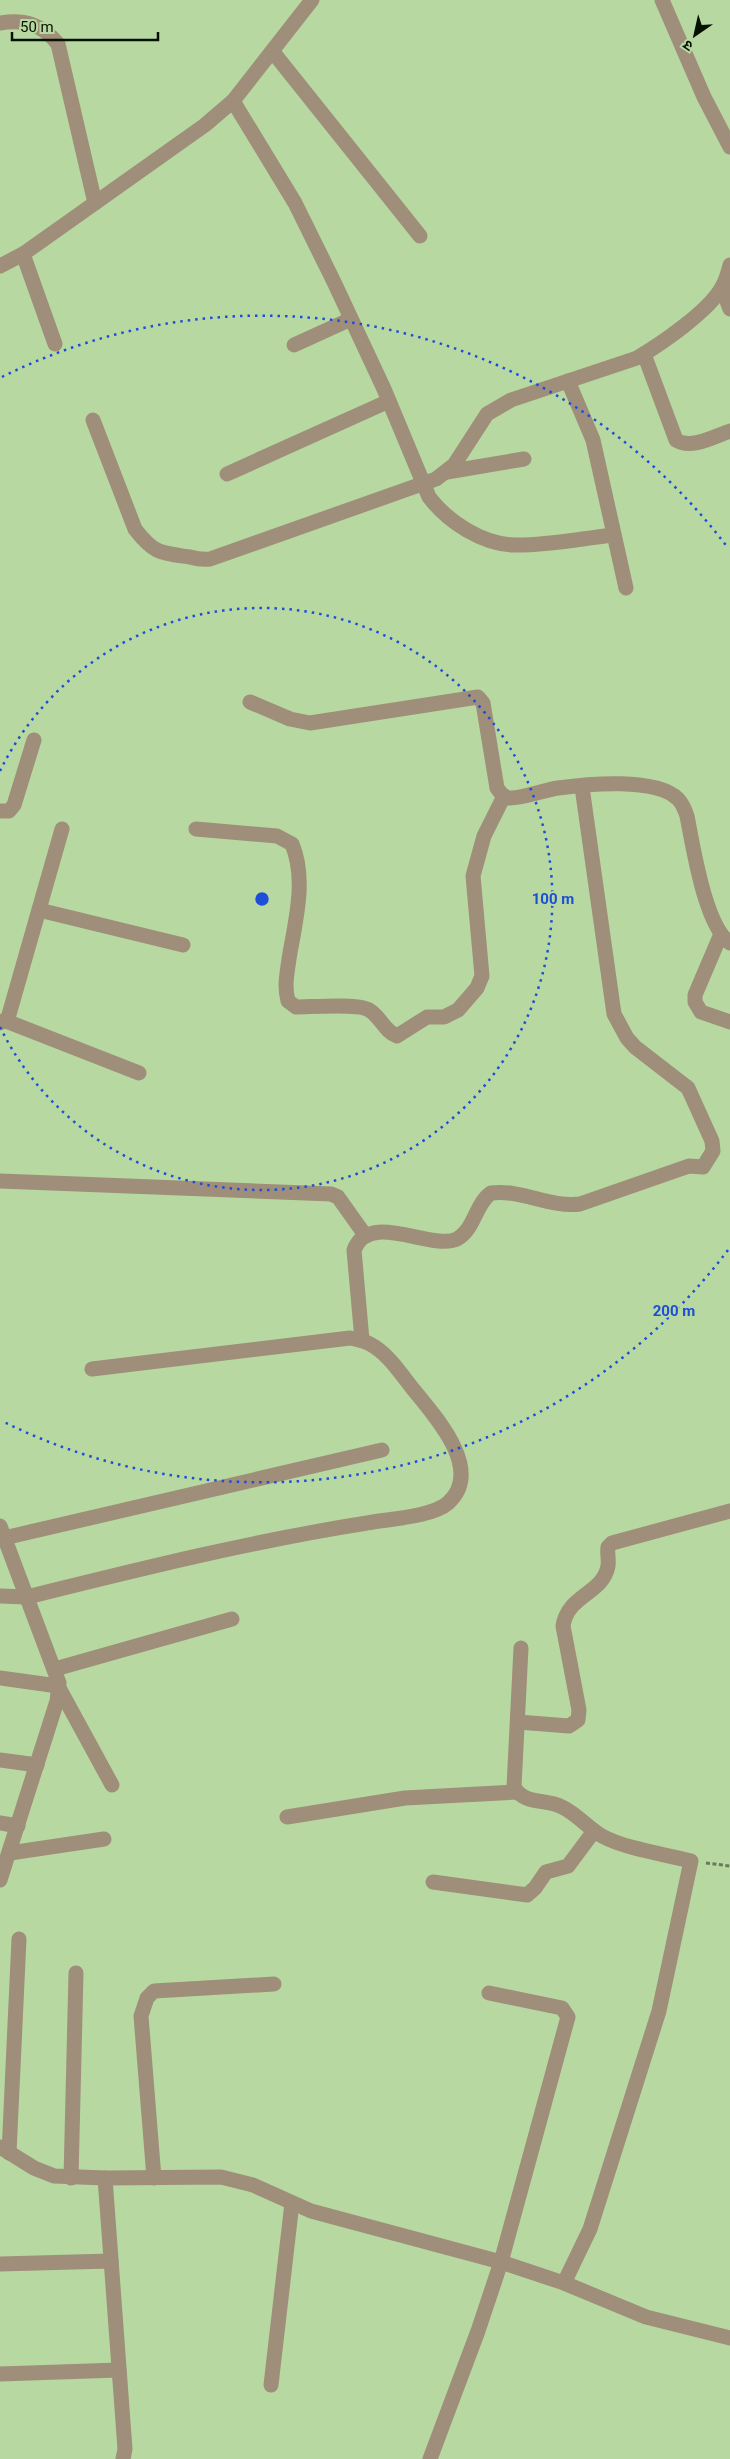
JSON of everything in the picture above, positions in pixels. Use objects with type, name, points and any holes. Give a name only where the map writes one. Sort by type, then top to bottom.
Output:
[{"type":"street","points":[[0,266],[23,254],[205,125],[233,101],[312,0]]},
{"type":"street","points":[[662,0],[704,98],[728,138]]},
{"type":"street","points":[[0,23],[13,21],[30,23],[50,34],[58,44],[95,203]]},
{"type":"street","points":[[273,52],[420,236]]},
{"type":"street","points":[[233,101],[295,204],[389,401],[429,497],[448,518],[480,536],[496,542],[514,545],[614,535]]},
{"type":"street","points":[[23,254],[55,344]]},
{"type":"street","points":[[93,420],[135,529],[144,541],[166,555],[201,560],[210,559],[436,480],[454,465],[487,414],[496,408],[644,354],[704,309],[722,288],[730,265]]},
{"type":"street","points":[[722,288],[730,309]]},
{"type":"street","points":[[294,345],[351,319]]},
{"type":"street","points":[[644,354],[676,440],[682,444],[690,444],[730,431]]},
{"type":"street","points":[[568,381],[588,424],[626,588]]},
{"type":"street","points":[[227,474],[389,401]]},
{"type":"street","points":[[447,472],[524,459]]},
{"type":"street","points":[[250,702],[290,719],[310,723],[478,697],[483,703],[497,788],[504,796],[512,798],[558,788],[619,784],[658,788],[677,798],[683,805],[687,816],[702,890],[726,938],[695,995],[695,1002],[701,1012],[730,1022]]},
{"type":"street","points":[[0,810],[8,811],[14,805],[34,740]]},
{"type":"street","points":[[362,1340],[354,1250],[357,1241],[365,1235],[392,1233],[449,1241],[466,1232],[482,1203],[491,1193],[508,1193],[568,1205],[580,1204],[689,1166],[703,1167],[713,1151],[712,1141],[684,1082],[639,1051],[627,1038],[614,1014],[582,787]]},
{"type":"street","points":[[196,829],[277,836],[285,838],[292,844],[297,855],[299,890],[285,985],[288,1001],[296,1007],[363,1007],[375,1014],[386,1028],[397,1036],[426,1017],[451,1015],[458,1010],[480,983],[482,976],[472,888],[473,876],[484,836],[504,796]]},
{"type":"street","points":[[62,829],[39,910],[3,1022],[139,1073]]},
{"type":"street","points":[[39,910],[184,945]]},
{"type":"street","points":[[0,1181],[331,1194],[338,1197],[365,1235]]},
{"type":"street","points":[[0,1596],[27,1596],[292,1534],[405,1517],[441,1508],[456,1493],[460,1483],[457,1451],[445,1428],[387,1356],[362,1340],[350,1338],[92,1370]]},
{"type":"street","points":[[112,1785],[58,1686],[54,1669],[2,1532],[382,1450]]},
{"type":"street","points":[[518,1722],[569,1726],[578,1720],[580,1710],[563,1626],[565,1614],[572,1604],[593,1589],[604,1576],[608,1567],[608,1547],[612,1543],[730,1511]]},
{"type":"street","points":[[54,1669],[232,1620]]},
{"type":"street","points":[[521,1648],[514,1787],[517,1792],[527,1799],[564,1807],[594,1831],[613,1841],[691,1861],[659,2011],[590,2229],[564,2283]]},
{"type":"street","points":[[0,1678],[58,1686]]},
{"type":"street","points":[[0,1880],[57,1701],[58,1686]]},
{"type":"street","points":[[0,1760],[37,1765]]},
{"type":"street","points":[[287,1817],[405,1798],[517,1792]]},
{"type":"street","points":[[0,1823],[18,1826]]},
{"type":"street","points":[[432,1882],[527,1895],[535,1888],[546,1872],[568,1866],[594,1831]]},
{"type":"street","points":[[10,1853],[104,1839]]},
{"type":"street","points":[[19,1940],[5,2150],[34,2168],[54,2176],[71,2178],[222,2178],[239,2180],[321,2214],[501,2262],[564,2283],[646,2317],[730,2338]]},
{"type":"street","points":[[71,2178],[76,1973]]},
{"type":"street","points":[[154,2178],[141,2016],[147,1998],[154,1991],[274,1984]]},
{"type":"street","points":[[430,2459],[478,2331],[501,2262],[568,2017],[562,2008],[490,1993]]},
{"type":"street","points":[[105,2178],[125,2449],[123,2459]]},
{"type":"street","points":[[271,2385],[292,2203]]},
{"type":"street","points":[[0,2264],[111,2261]]},
{"type":"street","points":[[0,2374],[119,2370]]},
{"type":"path","points":[[691,1861],[730,1866]]}]
